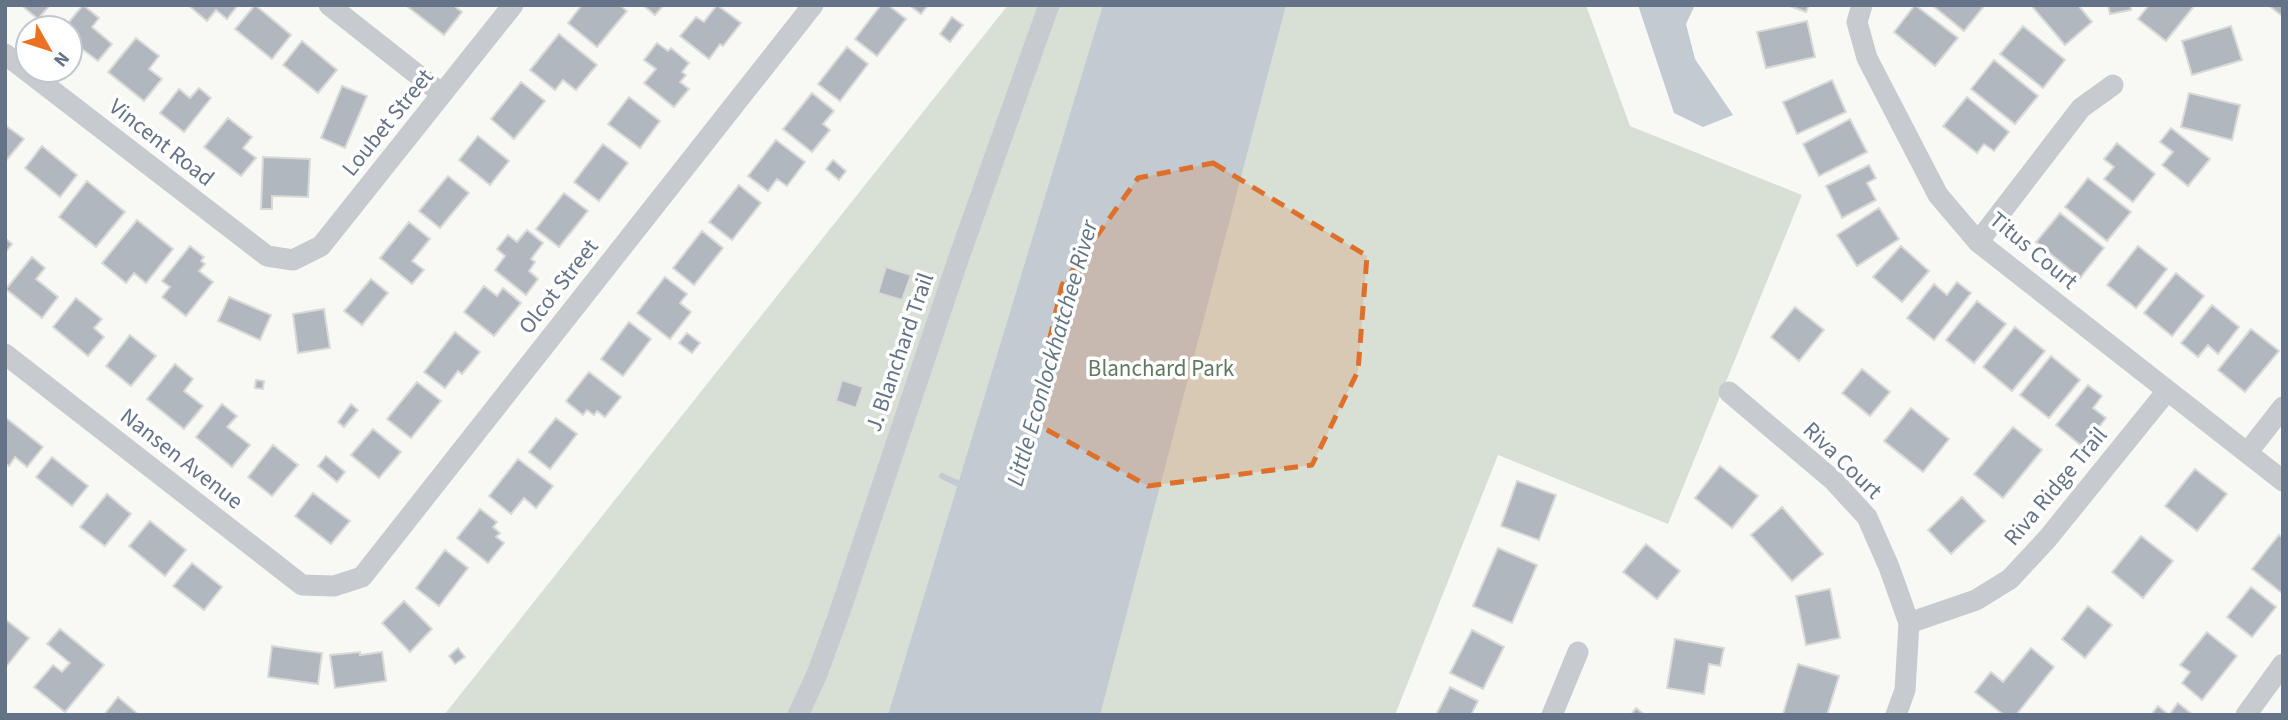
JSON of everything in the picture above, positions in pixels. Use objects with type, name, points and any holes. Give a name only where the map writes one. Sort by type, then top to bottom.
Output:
[{"type":"street","points":[[329,5],[442,94]]},
{"type":"street","name":"Loubet Street","points":[[293,260],[321,246],[513,5]]},
{"type":"street","name":"Olcot Street","points":[[334,586],[362,577],[813,5]]},
{"type":"street","name":"J. Blanchard Trail","points":[[798,715],[839,614],[952,279],[1049,5]]},
{"type":"street","name":"Titus Court","points":[[1862,5],[1857,22],[1867,58],[1938,195],[1978,242],[2167,391]]},
{"type":"street","name":"Vincent Road","points":[[5,54],[267,256],[293,260]]},
{"type":"street","points":[[1978,242],[2081,107],[2113,85]]},
{"type":"street","name":"Nansen Avenue","points":[[5,354],[302,585],[334,586]]},
{"type":"street","points":[[2167,391],[2283,481]]},
{"type":"street","name":"Riva Ridge Trail","points":[[1909,623],[1976,600],[2010,579],[2048,538],[2167,391]]},
{"type":"street","name":"Riva Court","points":[[1729,392],[1833,480],[1867,517],[1909,623]]},
{"type":"street","points":[[2247,453],[2283,407]]},
{"type":"street","points":[[1896,715],[1905,690],[1909,623]]},
{"type":"street","points":[[1552,715],[1578,652]]},
{"type":"street","points":[[2246,715],[2283,664]]},
{"type":"highlighted area","points":[[1213,163],[1367,256],[1358,371],[1312,465],[1148,486],[1031,421],[1062,285],[1138,178]]},
{"type":"green space","name":"Blanchard Park","points":[[1008,5],[1586,5],[1630,126],[1802,195],[1668,524],[1498,455],[1395,715],[444,715]]},
{"type":"water","name":"Little Econlockhatchee River","points":[[1103,5],[1286,5],[1100,715],[888,715]]},
{"type":"water","points":[[1638,5],[1695,5],[1686,24],[1695,59],[1733,115],[1703,127],[1674,113]]},
{"type":"building","points":[[21,5],[50,5],[42,14],[32,14]]},
{"type":"building","points":[[83,5],[99,18],[92,27],[112,44],[98,61],[84,50],[84,14],[76,14]]},
{"type":"building","points":[[188,5],[238,5],[227,19],[216,10],[207,21]]},
{"type":"building","points":[[255,5],[291,35],[272,59],[235,29]]},
{"type":"building","points":[[453,5],[462,12],[444,35],[408,7]]},
{"type":"building","points":[[582,5],[620,5],[627,11],[597,47],[568,23]]},
{"type":"building","points":[[643,5],[664,5],[655,15]]},
{"type":"building","points":[[717,5],[741,23],[709,59],[680,36],[696,17],[704,22]]},
{"type":"building","points":[[881,5],[888,5],[906,19],[877,56],[855,39]]},
{"type":"building","points":[[909,5],[928,5],[921,14]]},
{"type":"building","points":[[1787,5],[1809,5],[1806,12]]},
{"type":"building","points":[[1915,5],[1958,38],[1935,66],[1894,32]]},
{"type":"building","points":[[1932,5],[1985,5],[1964,31]]},
{"type":"building","points":[[2031,5],[2078,5],[2092,22],[2065,45]]},
{"type":"building","points":[[2108,5],[2130,5],[2131,10],[2110,14]]},
{"type":"building","points":[[2149,5],[2195,5],[2166,41],[2138,19]]},
{"type":"building","points":[[2268,5],[2283,5],[2283,13],[2281,15]]},
{"type":"building","points":[[952,17],[963,25],[950,42],[940,34]]},
{"type":"building","points":[[1807,21],[1815,57],[1766,68],[1757,32]]},
{"type":"building","points":[[2023,26],[2065,60],[2043,88],[2000,54]]},
{"type":"building","points":[[2231,26],[2242,60],[2192,75],[2182,41]]},
{"type":"building","points":[[559,34],[597,65],[576,90],[563,80],[555,90],[530,70]]},
{"type":"building","points":[[136,38],[159,56],[149,69],[162,79],[144,101],[108,72]]},
{"type":"building","points":[[302,41],[337,70],[318,93],[283,65]]},
{"type":"building","points":[[657,43],[668,51],[671,48],[689,63],[682,72],[686,75],[680,82],[689,89],[674,107],[644,83],[656,69],[644,60]]},
{"type":"building","points":[[847,47],[868,64],[840,101],[818,84]]},
{"type":"building","points":[[1994,60],[2038,96],[2015,124],[1971,89]]},
{"type":"building","points":[[1832,80],[1846,112],[1797,134],[1783,102]]},
{"type":"building","points":[[521,82],[545,101],[514,139],[491,119]]},
{"type":"building","points":[[342,86],[367,96],[345,148],[321,138]]},
{"type":"building","points":[[199,88],[211,98],[184,132],[160,113],[179,89],[190,98]]},
{"type":"building","points":[[812,93],[834,111],[823,124],[830,130],[812,152],[783,129]]},
{"type":"building","points":[[2189,93],[2240,105],[2232,140],[2181,127]]},
{"type":"building","points":[[629,97],[660,121],[640,148],[608,124]]},
{"type":"building","points":[[1967,97],[2009,132],[1994,151],[1984,144],[1977,153],[1943,126]]},
{"type":"building","points":[[228,118],[252,137],[243,148],[256,158],[241,176],[204,147]]},
{"type":"building","points":[[1850,119],[1867,152],[1819,176],[1803,144]]},
{"type":"building","points":[[5,125],[24,139],[5,162]]},
{"type":"building","points":[[2171,128],[2210,159],[2188,186],[2162,165],[2173,152],[2160,142]]},
{"type":"building","points":[[478,136],[509,161],[490,185],[459,160]]},
{"type":"building","points":[[776,140],[805,162],[787,186],[777,179],[768,191],[748,176]]},
{"type":"building","points":[[2117,143],[2155,174],[2133,202],[2104,179],[2114,167],[2104,159]]},
{"type":"building","points":[[603,144],[628,163],[599,201],[574,182]]},
{"type":"building","points":[[42,146],[77,175],[60,197],[25,168]]},
{"type":"building","points":[[263,157],[310,159],[308,197],[272,196],[272,209],[261,209]]},
{"type":"building","points":[[833,160],[846,171],[839,180],[826,169]]},
{"type":"building","points":[[1869,165],[1876,178],[1867,183],[1876,200],[1842,218],[1826,186]]},
{"type":"building","points":[[448,176],[469,193],[440,228],[419,211]]},
{"type":"building","points":[[2088,178],[2131,212],[2107,241],[2065,207]]},
{"type":"building","points":[[87,181],[125,212],[96,247],[59,217]]},
{"type":"building","points":[[739,185],[761,203],[732,240],[709,222]]},
{"type":"building","points":[[564,193],[588,211],[559,247],[536,229]]},
{"type":"building","points":[[1879,208],[1899,239],[1857,266],[1837,235]]},
{"type":"building","points":[[2060,213],[2104,248],[2080,278],[2036,242]]},
{"type":"building","points":[[137,220],[173,249],[146,283],[134,273],[126,283],[102,263]]},
{"type":"building","points":[[409,222],[430,239],[412,261],[424,270],[412,284],[380,258]]},
{"type":"building","points":[[527,230],[543,243],[531,259],[535,262],[529,271],[538,279],[526,295],[495,270],[505,256],[497,249],[508,235],[517,242]]},
{"type":"building","points":[[702,231],[723,248],[694,285],[673,268]]},
{"type":"building","points":[[5,238],[12,244],[5,253]]},
{"type":"building","points":[[190,246],[204,257],[201,261],[205,264],[199,271],[213,282],[186,316],[162,297],[170,287],[162,281]]},
{"type":"building","points":[[1901,246],[1929,271],[1902,302],[1873,277]]},
{"type":"building","points":[[2138,246],[2167,269],[2136,308],[2107,285]]},
{"type":"building","points":[[32,257],[45,268],[36,279],[58,297],[42,318],[6,289]]},
{"type":"building","points":[[886,267],[911,275],[902,300],[878,293]]},
{"type":"building","points":[[2176,273],[2204,296],[2172,336],[2144,313]]},
{"type":"building","points":[[665,277],[687,294],[680,303],[691,312],[670,339],[637,313]]},
{"type":"building","points":[[371,279],[388,293],[362,325],[344,311]]},
{"type":"building","points":[[1957,282],[1971,293],[1934,340],[1907,318],[1934,284],[1947,295]]},
{"type":"building","points":[[484,286],[497,296],[503,288],[521,303],[494,336],[464,312]]},
{"type":"building","points":[[229,297],[271,315],[260,340],[218,321]]},
{"type":"building","points":[[76,298],[102,319],[94,328],[104,337],[88,356],[53,327]]},
{"type":"building","points":[[1977,301],[2006,324],[1974,363],[1946,340]]},
{"type":"building","points":[[2212,305],[2239,327],[2218,354],[2208,345],[2198,357],[2181,343]]},
{"type":"building","points":[[1795,307],[1824,330],[1799,361],[1771,337]]},
{"type":"building","points":[[324,309],[330,348],[298,353],[293,314]]},
{"type":"building","points":[[629,322],[651,339],[623,376],[601,359]]},
{"type":"building","points":[[2015,327],[2045,351],[2012,391],[1983,367]]},
{"type":"building","points":[[2251,329],[2279,351],[2245,392],[2218,370]]},
{"type":"building","points":[[455,332],[480,352],[462,374],[458,371],[445,388],[424,372]]},
{"type":"building","points":[[687,333],[700,343],[692,353],[679,343]]},
{"type":"building","points":[[130,335],[156,356],[131,386],[106,366]]},
{"type":"building","points":[[2051,356],[2080,380],[2049,418],[2020,395]]},
{"type":"building","points":[[175,364],[193,379],[184,391],[203,406],[184,429],[147,399]]},
{"type":"building","points":[[1862,369],[1890,392],[1870,416],[1842,393]]},
{"type":"building","points":[[589,372],[621,397],[605,417],[597,411],[594,415],[587,410],[583,415],[566,401]]},
{"type":"building","points":[[256,380],[264,381],[263,389],[255,388]]},
{"type":"building","points":[[842,380],[863,387],[856,408],[836,401]]},
{"type":"building","points":[[417,382],[441,401],[411,438],[387,419]]},
{"type":"building","points":[[2088,385],[2102,396],[2093,408],[2106,418],[2083,447],[2056,425]]},
{"type":"building","points":[[222,404],[237,416],[227,427],[250,445],[232,467],[196,437]]},
{"type":"building","points":[[351,404],[358,410],[344,427],[338,422]]},
{"type":"building","points":[[1911,408],[1949,439],[1923,472],[1884,441]]},
{"type":"building","points":[[6,418],[43,447],[27,467],[15,457],[9,466],[5,463]]},
{"type":"building","points":[[556,418],[577,434],[550,469],[529,452]]},
{"type":"building","points":[[2013,427],[2042,450],[2003,498],[1974,474]]},
{"type":"building","points":[[373,429],[401,452],[379,478],[351,455]]},
{"type":"building","points":[[273,445],[298,465],[272,496],[248,477]]},
{"type":"building","points":[[326,456],[345,472],[337,482],[318,466]]},
{"type":"building","points":[[52,457],[88,486],[72,506],[36,477]]},
{"type":"building","points":[[518,459],[553,486],[536,508],[524,498],[511,514],[489,496]]},
{"type":"building","points":[[1720,466],[1758,496],[1732,528],[1695,498]]},
{"type":"building","points":[[2195,469],[2227,494],[2197,531],[2165,506]]},
{"type":"building","points":[[1517,481],[1556,495],[1539,540],[1501,526]]},
{"type":"building","points":[[313,493],[350,521],[331,544],[295,516]]},
{"type":"building","points":[[107,494],[131,514],[105,546],[80,527]]},
{"type":"building","points":[[1962,497],[1985,521],[1951,554],[1928,530]]},
{"type":"building","points":[[1782,507],[1823,554],[1792,581],[1751,535]]},
{"type":"building","points":[[480,509],[497,522],[493,527],[500,533],[496,537],[504,543],[488,563],[457,538]]},
{"type":"building","points":[[150,521],[186,550],[165,576],[129,546]]},
{"type":"building","points":[[2279,535],[2283,538],[2283,594],[2252,569]]},
{"type":"building","points":[[2141,536],[2173,561],[2143,598],[2112,572]]},
{"type":"building","points":[[1646,544],[1680,571],[1657,599],[1623,572]]},
{"type":"building","points":[[1498,548],[1537,565],[1512,623],[1473,606]]},
{"type":"building","points":[[445,550],[468,568],[439,606],[416,588]]},
{"type":"building","points":[[192,563],[222,587],[204,610],[173,586]]},
{"type":"building","points":[[2251,587],[2276,607],[2252,637],[2227,617]]},
{"type":"building","points":[[1830,589],[1840,638],[1806,645],[1796,596]]},
{"type":"building","points":[[404,601],[432,629],[410,652],[382,623]]},
{"type":"building","points":[[2088,606],[2112,625],[2085,658],[2062,639]]},
{"type":"building","points":[[5,621],[29,638],[6,667]]},
{"type":"building","points":[[60,629],[104,665],[65,712],[34,687],[53,665],[62,672],[70,663],[47,644]]},
{"type":"building","points":[[1472,630],[1504,647],[1483,689],[1450,673]]},
{"type":"building","points":[[2207,632],[2237,656],[2202,700],[2182,683],[2190,672],[2180,665]]},
{"type":"building","points":[[1675,639],[1724,648],[1720,666],[1709,664],[1704,694],[1667,688]]},
{"type":"building","points":[[272,646],[322,653],[318,684],[268,677]]},
{"type":"building","points":[[458,648],[465,657],[455,664],[449,656]]},
{"type":"building","points":[[2031,648],[2054,667],[2016,715],[2004,715],[1975,692],[1991,672],[2003,682]]},
{"type":"building","points":[[360,652],[360,655],[382,652],[386,681],[335,688],[330,655]]},
{"type":"building","points":[[1798,664],[1839,676],[1827,715],[1783,714]]},
{"type":"building","points":[[1450,687],[1478,701],[1471,715],[1436,715]]},
{"type":"building","points":[[118,697],[139,715],[104,715]]},
{"type":"building","points":[[2178,703],[2193,715],[2169,715]]},
{"type":"building","points":[[2158,706],[2169,715],[2151,715]]},
{"type":"building","points":[[1636,708],[1645,715],[1631,715]]},
{"type":"waterway","points":[[942,476],[965,487]]}]
